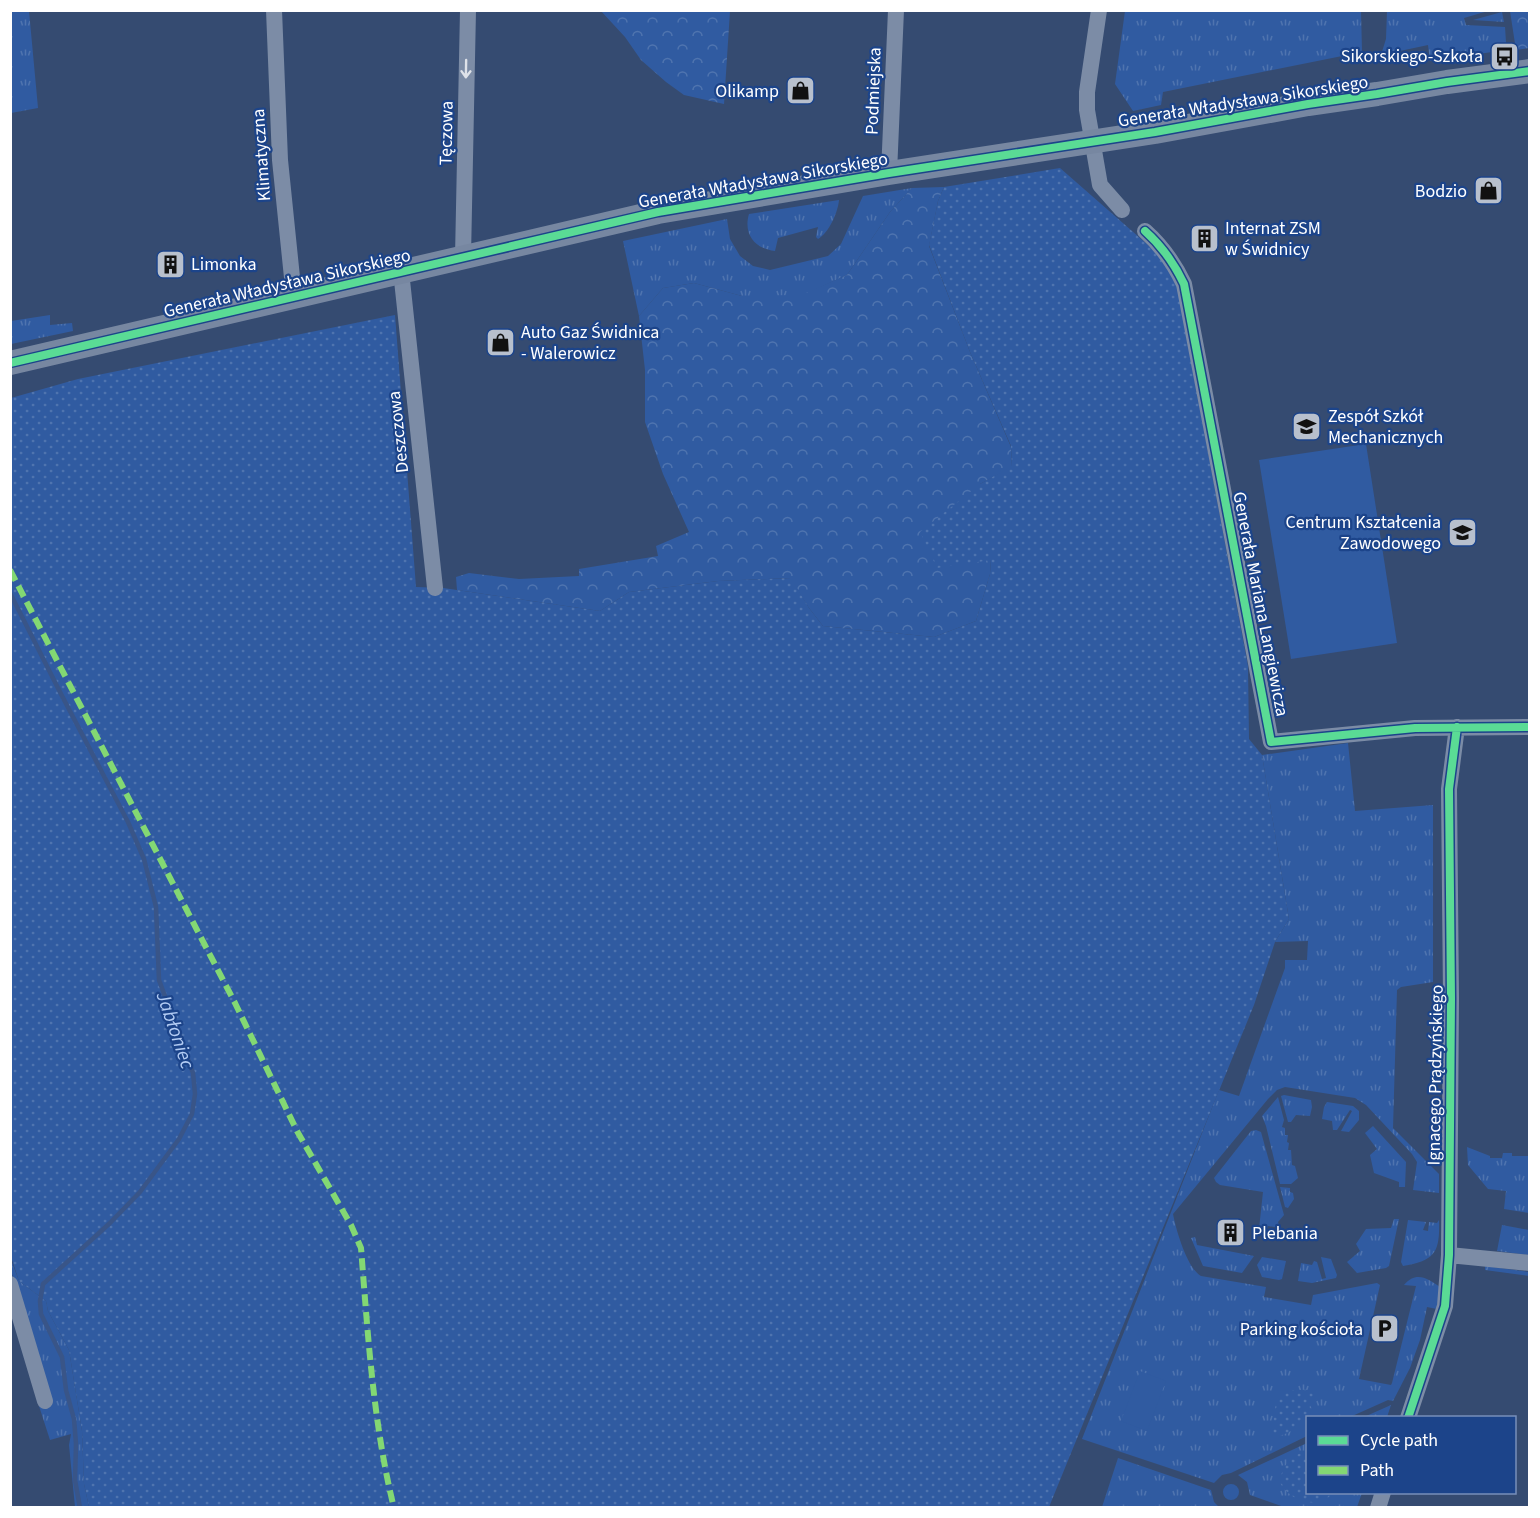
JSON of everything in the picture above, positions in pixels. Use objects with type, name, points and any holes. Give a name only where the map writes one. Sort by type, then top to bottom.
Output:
[{"type":"street","name":"Klimatyczna","points":[[274,10],[280,160],[294,297]]},
{"type":"street","name":"Tęczowa","points":[[463,252],[468,10]]},
{"type":"street","name":"Podmiejska","points":[[889,173],[896,10]]},
{"type":"street","points":[[1099,10],[1087,92],[1088,110],[1100,185],[1122,210]]},
{"type":"street","name":"Generała Władysława Sikorskiego","points":[[10,363],[401,271],[463,252],[658,212],[1447,81],[1530,71]]},
{"type":"street","name":"Generała Mariana Langiewicza","points":[[1145,231],[1161,245],[1176,266],[1184,284],[1271,742],[1415,728],[1530,727]]},
{"type":"street","name":"Deszczowa","points":[[401,271],[435,588]]},
{"type":"street","name":"Ignacego Prądzyńskiego","points":[[1409,1416],[1445,1306],[1449,1255],[1451,999],[1449,789],[1457,727]]},
{"type":"street","points":[[1449,1255],[1530,1263]]},
{"type":"street","points":[[10,1284],[45,1401]]},
{"type":"green space","points":[[11,10],[29,11],[38,108],[11,113]]},
{"type":"green space","points":[[601,11],[730,11],[724,104],[684,95],[666,82],[641,60],[625,37]]},
{"type":"green space","points":[[1125,11],[1361,11],[1362,52],[1163,92],[1161,105],[1133,111],[1115,84]]},
{"type":"green space","points":[[1387,11],[1488,11],[1464,18],[1466,25],[1505,27],[1506,43],[1493,47],[1492,52],[1430,61],[1428,45],[1381,55],[1386,39]]},
{"type":"green space","points":[[1510,11],[1529,11],[1529,48],[1516,50]]},
{"type":"green space","points":[[1502,12],[1504,22],[1473,20]]},
{"type":"green space","points":[[1060,168],[1156,252],[1176,281],[1248,666],[1249,739],[1262,755],[1289,919],[1275,942],[1254,1005],[1049,1507],[89,1507],[84,1484],[82,1431],[69,1350],[48,1311],[46,1301],[19,1281],[11,1257],[11,398],[78,379],[395,315],[416,587],[443,588],[600,611],[629,592],[718,581],[791,578],[823,626],[934,637],[976,621],[990,574],[991,560],[937,568],[920,532],[980,484],[1012,466],[1011,446],[970,352],[929,245],[938,201],[944,187]]},
{"type":"green space","points":[[944,187],[938,201],[929,246],[970,352],[1011,447],[1012,467],[980,484],[991,559],[990,574],[976,621],[934,637],[823,626],[790,578],[718,581],[629,592],[600,611],[457,590],[456,577],[469,573],[519,579],[579,576],[579,569],[658,556],[656,546],[689,532],[663,474],[645,422],[645,370],[639,316],[663,288],[694,283],[742,296],[801,295],[847,275],[890,212],[912,188]]},
{"type":"green space","points":[[912,188],[890,212],[847,275],[801,296],[742,296],[694,283],[663,288],[639,316],[623,241],[727,219],[730,239],[740,256],[753,266],[770,270],[828,256],[841,244],[863,196]]},
{"type":"green space","points":[[839,200],[832,222],[818,239],[816,237],[818,227],[778,238],[775,251],[756,244],[749,234],[749,214]]},
{"type":"green space","points":[[50,315],[50,325],[72,323],[73,331],[11,344],[11,321]]},
{"type":"green space","points":[[1366,444],[1397,643],[1291,659],[1259,460]]},
{"type":"green space","points":[[1348,743],[1355,811],[1433,805],[1433,982],[1401,987],[1397,990],[1393,1128],[1439,1174],[1439,1193],[1413,1190],[1417,1162],[1366,1105],[1355,1098],[1285,1087],[1277,1090],[1268,1099],[1173,1214],[1179,1239],[1191,1265],[1201,1276],[1266,1287],[1264,1297],[1311,1305],[1313,1295],[1377,1283],[1380,1285],[1359,1379],[1391,1385],[1416,1286],[1404,1285],[1413,1278],[1422,1277],[1440,1287],[1437,1309],[1427,1307],[1420,1340],[1410,1368],[1393,1401],[1388,1400],[1352,1416],[1306,1416],[1306,1436],[1231,1473],[1222,1475],[1214,1483],[1082,1439],[1219,1090],[1239,1096],[1285,968],[1285,960],[1307,960],[1308,941],[1275,942],[1289,919],[1262,755]]},
{"type":"green space","points":[[1281,1096],[1311,1100],[1310,1116],[1296,1115],[1291,1122],[1288,1122]]},
{"type":"green space","points":[[1278,1097],[1284,1120],[1282,1127],[1285,1128],[1285,1135],[1288,1135],[1288,1150],[1291,1150],[1292,1165],[1295,1166],[1298,1178],[1291,1184],[1280,1184],[1262,1116]]},
{"type":"green space","points":[[1327,1102],[1353,1106],[1359,1111],[1359,1120],[1349,1132],[1341,1131],[1352,1111],[1350,1110],[1337,1130],[1333,1130],[1332,1121],[1322,1119]]},
{"type":"green space","points":[[1373,1126],[1406,1162],[1405,1187],[1399,1187],[1399,1182],[1374,1173],[1370,1155],[1377,1149],[1365,1133]]},
{"type":"green space","points":[[1251,1131],[1261,1132],[1284,1215],[1278,1222],[1280,1228],[1268,1226],[1266,1231],[1259,1229],[1263,1192],[1220,1185],[1214,1178]]},
{"type":"green space","points":[[1467,1147],[1490,1156],[1490,1158],[1502,1158],[1503,1153],[1512,1153],[1512,1156],[1529,1156],[1529,1213],[1504,1209],[1506,1191],[1488,1189],[1468,1165]]},
{"type":"green space","points":[[1280,1187],[1290,1188],[1290,1192],[1293,1193],[1294,1199],[1288,1208],[1285,1207]]},
{"type":"green space","points":[[1394,1219],[1399,1219],[1389,1266],[1357,1273],[1347,1262],[1360,1251],[1356,1244],[1366,1229],[1391,1228]]},
{"type":"green space","points":[[1408,1220],[1426,1222],[1423,1230],[1428,1231],[1429,1222],[1437,1223],[1439,1220],[1438,1240],[1434,1253],[1429,1257],[1423,1261],[1403,1266],[1401,1262]]},
{"type":"green space","points":[[1502,1225],[1529,1230],[1529,1255],[1497,1251]]},
{"type":"green space","points":[[1195,1237],[1197,1245],[1254,1256],[1242,1273],[1203,1266],[1191,1238]]},
{"type":"green space","points":[[10,1257],[19,1281],[46,1301],[48,1311],[69,1350],[82,1431],[84,1484],[89,1507],[75,1507],[69,1445],[71,1434],[50,1440],[39,1406],[52,1402],[11,1271]]},
{"type":"green space","points":[[1262,1257],[1286,1261],[1282,1279],[1262,1277],[1257,1265]]},
{"type":"green space","points":[[1321,1257],[1331,1259],[1336,1278],[1312,1283],[1298,1281],[1301,1263],[1312,1265],[1314,1261],[1317,1262],[1322,1279],[1326,1278]]},
{"type":"green space","points":[[1485,1266],[1529,1272],[1529,1276],[1485,1270]]},
{"type":"green space","points":[[1140,1371],[1166,1381],[1147,1431],[1121,1421]]},
{"type":"green space","points":[[1292,1390],[1312,1390],[1321,1395],[1310,1405],[1315,1416],[1306,1416],[1306,1422],[1286,1434],[1277,1436],[1273,1435],[1272,1429],[1276,1404],[1281,1397]]},
{"type":"green space","points":[[1391,1405],[1387,1416],[1366,1416]]},
{"type":"green space","points":[[1306,1443],[1306,1494],[1362,1494],[1357,1507],[1284,1507],[1250,1495],[1247,1482],[1238,1475]]},
{"type":"green space","points":[[1306,1451],[1306,1494],[1332,1494],[1319,1502],[1312,1502],[1289,1494],[1279,1481],[1288,1462],[1296,1455]]},
{"type":"green space","points":[[1118,1458],[1211,1490],[1214,1502],[1219,1507],[1102,1507]]},
{"type":"green space","points":[[1231,1484],[1237,1486],[1239,1492],[1237,1498],[1231,1500],[1225,1498],[1223,1492],[1225,1486]]},
{"type":"waterway","name":"Jabłoniec","points":[[10,593],[128,822],[144,859],[156,907],[159,980],[193,1073],[195,1094],[192,1114],[179,1139],[140,1192],[110,1223],[43,1284],[40,1301],[41,1314],[62,1357],[66,1390],[74,1419],[75,1480],[80,1508]]},
{"type":"marked path","points":[[10,570],[235,1003],[297,1131],[351,1225],[361,1248],[376,1411],[394,1508]]},
{"type":"cycle path","points":[[10,363],[658,212],[1155,132],[1308,104],[1530,71]]},
{"type":"cycle path","points":[[1145,231],[1167,255],[1184,284],[1271,742],[1415,728],[1530,727]]},
{"type":"cycle path","points":[[1409,1416],[1445,1306],[1449,1255],[1451,999],[1449,789],[1457,727]]},
{"type":"place","name":"Sikorskiego-Szkoła","points":[[1504,56]]},
{"type":"place","name":"Olikamp","points":[[800,91]]},
{"type":"place","name":"Bodzio","points":[[1488,191]]},
{"type":"place","name":"Internat ZSM w Świdnicy","points":[[1204,238]]},
{"type":"place","name":"Limonka","points":[[170,264]]},
{"type":"place","name":"Auto Gaz Świdnica - Walerowicz","points":[[500,342]]},
{"type":"place","name":"Zespół Szkół Mechanicznych","points":[[1307,426]]},
{"type":"place","name":"Centrum Kształcenia Zawodowego","points":[[1462,532]]},
{"type":"place","name":"Plebania","points":[[1231,1233]]},
{"type":"place","name":"Parking kościoła","points":[[1384,1329]]}]
